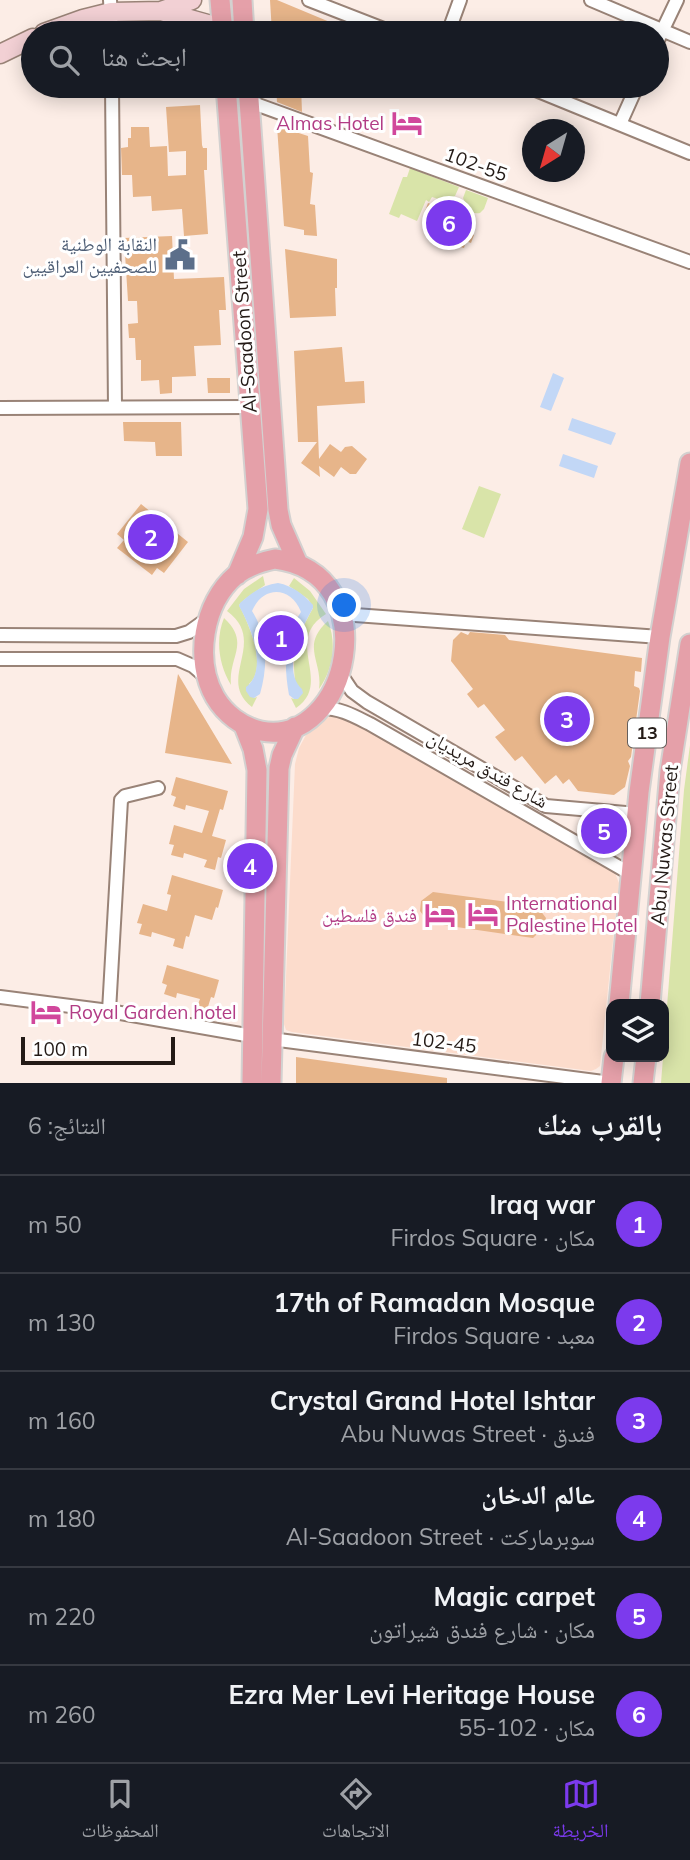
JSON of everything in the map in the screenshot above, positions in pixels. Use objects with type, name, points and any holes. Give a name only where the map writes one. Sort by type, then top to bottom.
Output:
[{"type":"main road","points":[[161,11],[192,0]]},
{"type":"main road","points":[[220,0],[221,21]]},
{"type":"main road","points":[[242,0],[243,21]]},
{"type":"main road","points":[[77,21],[111,6],[161,11],[193,21]]},
{"type":"main road","points":[[0,54],[21,44]]},
{"type":"main road","name":"Al-Saadoon Street","points":[[227,98],[258,509],[257,523],[237,575]]},
{"type":"main road","name":"Al-Saadoon Street","points":[[249,98],[278,510],[286,539],[298,564]]},
{"type":"main road","name":"Abu Nuwas Street","points":[[619,999],[639,793],[660,637],[690,463]]},
{"type":"main road","points":[[275,559],[298,564],[320,578],[333,592],[341,614],[345,644],[340,673],[331,696],[310,719],[285,731],[264,732],[244,726],[221,706],[211,690],[204,648],[206,627],[218,598],[237,575],[254,564],[275,559]]},
{"type":"main road","name":"Abu Nuwas Street","points":[[650,999],[668,794],[689,657]]},
{"type":"main road","points":[[244,726],[253,749],[257,770],[262,1038],[271,1083]]},
{"type":"main road","points":[[252,1083],[262,1038],[279,768],[295,727]]},
{"type":"main road","points":[[639,793],[668,794]]},
{"type":"main road","points":[[611,1083],[613,1062]]},
{"type":"main road","points":[[643,1083],[645,1062]]},
{"type":"street","points":[[309,0],[363,21]]},
{"type":"street","points":[[452,21],[460,0]]},
{"type":"street","points":[[591,0],[631,21]]},
{"type":"street","points":[[666,21],[677,0]]},
{"type":"street","points":[[669,38],[690,42]]},
{"type":"street","points":[[112,98],[116,407]]},
{"type":"street","name":"102-55","points":[[260,98],[690,262]]},
{"type":"street","points":[[556,98],[690,153]]},
{"type":"street","points":[[620,124],[632,98]]},
{"type":"street","points":[[0,408],[249,407]]},
{"type":"street","points":[[341,614],[660,637]]},
{"type":"street","points":[[0,635],[176,636],[189,632],[210,617]]},
{"type":"street","points":[[0,659],[177,659],[192,666],[207,678]]},
{"type":"street","points":[[340,673],[352,691],[546,806],[637,814]]},
{"type":"street","name":"شارع فندق مريديان","points":[[322,708],[347,712],[631,874]]},
{"type":"street","points":[[405,744],[413,729]]},
{"type":"street","points":[[109,1011],[121,800],[125,796],[158,788]]},
{"type":"street","points":[[539,820],[546,806]]},
{"type":"street","name":"102-45","points":[[0,997],[109,1011],[262,1038],[611,1083]]},
{"type":"shaded area","points":[[332,715],[348,716],[615,873],[619,883],[600,1066],[591,1071],[286,1030],[284,1024],[295,764],[306,735]]},
{"type":"green space","points":[[410,168],[459,187],[455,196],[447,202],[432,197],[429,202],[426,200],[417,221],[401,214],[399,218],[389,214],[403,177],[407,177]]},
{"type":"green space","points":[[466,190],[488,198],[480,213],[473,213],[467,207],[463,198]]},
{"type":"green space","points":[[479,486],[501,494],[484,538],[462,529]]},
{"type":"green space","points":[[263,576],[265,585],[239,605],[252,634],[257,657],[257,668],[249,684],[254,698],[257,697],[252,707],[242,696],[238,685],[244,648],[243,635],[239,623],[227,611],[244,589]]},
{"type":"green space","points":[[294,578],[310,591],[326,614],[314,625],[308,636],[311,686],[306,698],[296,708],[291,698],[294,699],[297,643],[313,608],[308,599],[289,586]]},
{"type":"green space","points":[[224,618],[232,627],[237,643],[231,685],[220,652]]},
{"type":"green space","points":[[328,621],[332,656],[328,673],[319,689],[314,654],[315,638]]},
{"type":"green space","points":[[690,745],[690,1083],[661,1083],[663,1062],[669,1062],[668,999]]},
{"type":"water","points":[[553,373],[564,378],[551,411],[540,407]]},
{"type":"water","points":[[572,418],[616,433],[611,445],[568,430]]},
{"type":"water","points":[[563,454],[598,466],[594,478],[559,466]]},
{"type":"water","points":[[278,583],[297,591],[313,605],[299,637],[293,660],[296,681],[303,693],[298,699],[289,695],[286,652],[291,631],[301,612],[291,597],[284,593],[270,593],[257,603],[252,611],[264,641],[265,662],[260,694],[254,698],[246,691],[253,679],[257,659],[252,635],[239,606],[257,590]]},
{"type":"water","points":[[596,819],[614,822],[610,845],[595,837]]},
{"type":"building","points":[[270,0],[277,0],[327,21],[271,21]]},
{"type":"building","points":[[277,98],[301,98],[302,112],[277,102]]},
{"type":"building","points":[[200,105],[202,145],[207,148],[207,170],[204,170],[208,234],[184,236],[182,209],[152,211],[151,196],[133,197],[132,175],[122,175],[121,148],[128,147],[131,127],[149,127],[150,147],[167,146],[168,176],[186,175],[186,151],[169,152],[166,107]]},
{"type":"building","points":[[277,126],[308,136],[310,172],[313,173],[310,204],[315,205],[317,236],[304,235],[304,230],[284,226]]},
{"type":"building","points":[[428,203],[447,210],[455,205],[460,207],[462,216],[474,220],[469,233],[474,235],[471,243],[466,241],[464,248],[437,234],[426,233],[428,227],[424,226],[428,215],[424,214]]},
{"type":"building","points":[[172,236],[174,279],[224,277],[226,310],[219,310],[221,345],[194,346],[196,376],[172,377],[172,393],[160,394],[159,380],[141,381],[141,360],[136,360],[135,338],[129,338],[128,324],[138,323],[137,301],[128,301],[124,238]]},
{"type":"building","points":[[285,249],[337,259],[336,316],[290,318]]},
{"type":"building","points":[[342,347],[345,382],[364,381],[365,403],[317,406],[319,459],[330,444],[341,452],[345,447],[352,446],[367,459],[356,474],[350,474],[341,467],[334,477],[319,466],[320,477],[301,463],[317,442],[298,442],[294,351]]},
{"type":"building","points":[[207,378],[230,378],[230,393],[208,393]]},
{"type":"building","points":[[123,422],[181,422],[182,456],[156,456],[155,442],[124,441]]},
{"type":"building","points":[[141,504],[188,542],[164,573],[157,568],[152,575],[117,548],[124,540],[117,534]]},
{"type":"building","points":[[461,632],[468,635],[470,632],[505,635],[509,640],[642,658],[641,672],[635,671],[634,686],[640,691],[625,787],[614,795],[578,791],[569,779],[563,784],[556,775],[545,784],[522,756],[515,761],[495,737],[505,730],[484,704],[478,708],[467,694],[473,689],[451,661],[453,640]]},
{"type":"building","points":[[178,674],[232,764],[165,753]]},
{"type":"building","points":[[176,777],[228,791],[212,836],[226,840],[215,870],[204,867],[207,860],[184,853],[183,858],[171,855],[174,845],[169,844],[174,825],[202,833],[209,811],[186,805],[185,810],[173,806],[176,797],[171,795]]},
{"type":"building","points":[[172,875],[223,890],[212,920],[195,915],[183,949],[173,946],[175,939],[152,932],[151,937],[139,934],[142,924],[137,923],[143,904],[167,911],[171,895],[167,894]]},
{"type":"building","name":"International Palestine Hotel","points":[[433,892],[537,906],[546,918],[544,927],[533,938],[429,923],[420,911],[421,901]]},
{"type":"building","points":[[167,965],[219,980],[207,1010],[197,1007],[200,999],[177,993],[176,998],[164,994],[167,985],[162,983]]},
{"type":"building","points":[[296,1057],[447,1078],[447,1083],[296,1083]]},
{"type":"place","name":"Almas Hotel","points":[[407,123]]},
{"type":"place","name":"Ezra Mer Levi Heritage House","points":[[449,223]]},
{"type":"place","name":"النقابة الوطنية للصحفيين العراقيين","points":[[180,255]]},
{"type":"place","name":"17th of Ramadan Mosque","points":[[151,537]]},
{"type":"place","name":"Iraq war","points":[[281,638]]},
{"type":"place","name":"Crystal Grand Hotel Ishtar","points":[[567,719]]},
{"type":"place","name":"Magic carpet","points":[[604,831]]},
{"type":"place","name":"عالم الدخان","points":[[250,866]]},
{"type":"place","name":"International Palestine Hotel","points":[[483,914]]},
{"type":"place","name":"فندق فلسطين","points":[[440,915]]},
{"type":"place","name":"Royal Garden hotel","points":[[46,1012]]}]
